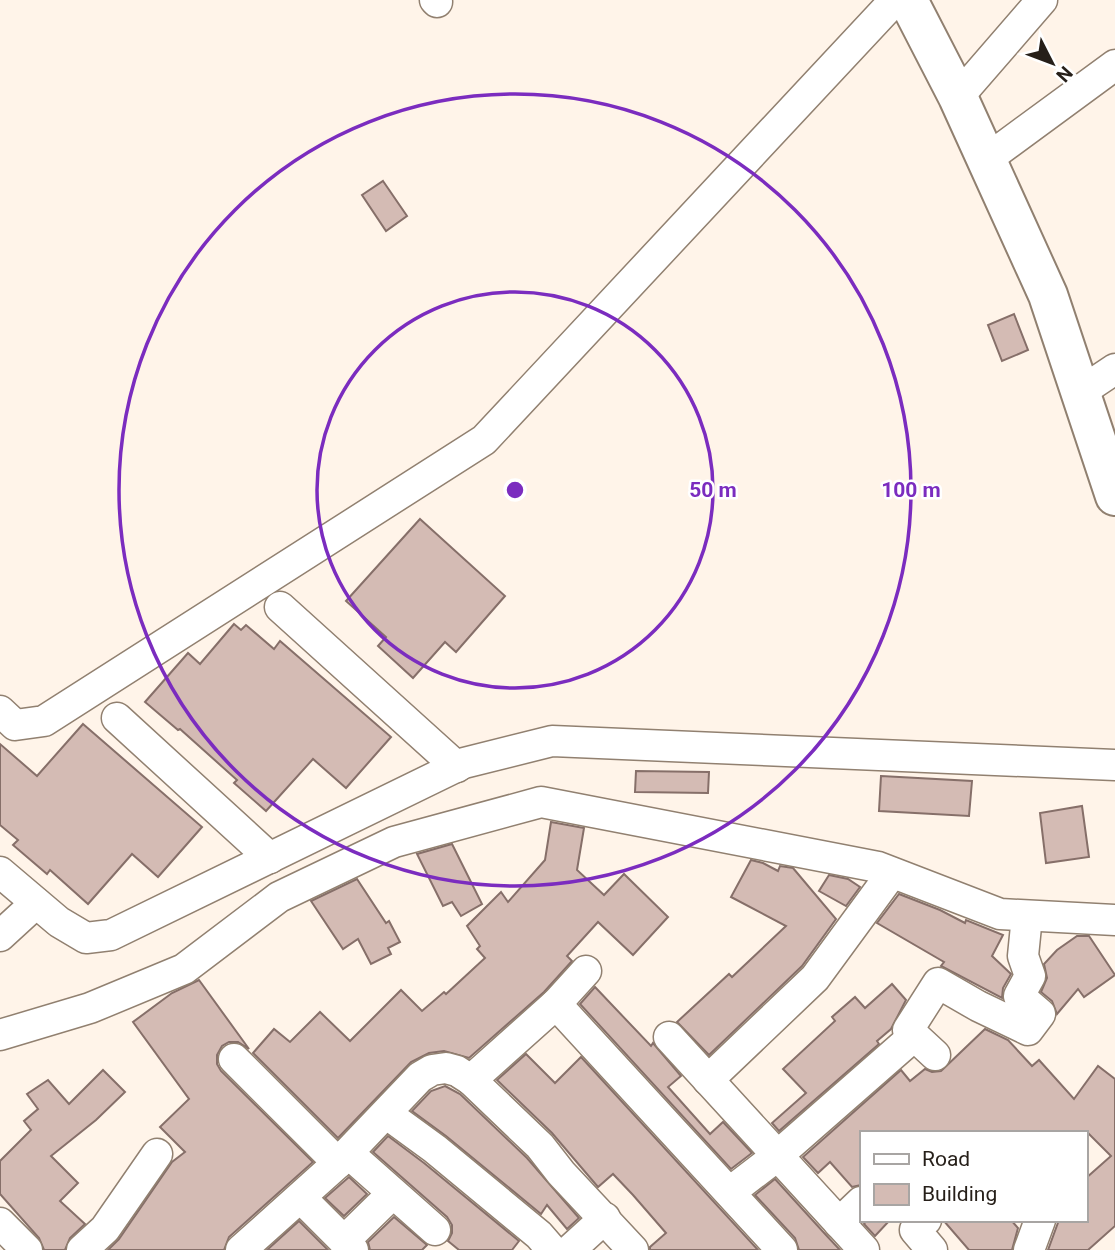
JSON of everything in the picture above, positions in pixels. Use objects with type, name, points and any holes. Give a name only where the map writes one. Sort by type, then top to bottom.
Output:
[{"type":"main road","points":[[908,0],[958,97],[1048,295],[1115,496]]},
{"type":"street","points":[[0,711],[15,725],[44,721],[484,440],[895,0]]},
{"type":"street","points":[[958,97],[1042,0]]},
{"type":"street","points":[[987,159],[1115,65]]},
{"type":"street","points":[[1079,393],[1115,369]]},
{"type":"street","points":[[281,607],[457,767]]},
{"type":"street","points":[[117,718],[270,858]]},
{"type":"street","points":[[0,872],[59,922],[86,938],[111,935],[457,767],[552,741],[1115,765]]},
{"type":"street","points":[[0,1035],[90,1008],[184,969],[279,897],[394,842],[541,802],[878,867],[1000,914],[1115,920]]},
{"type":"street","points":[[708,1080],[815,978],[892,873]]},
{"type":"street","points":[[0,936],[36,903]]},
{"type":"street","points":[[730,1192],[924,1045],[908,1030],[938,983],[1028,1030],[1040,1014],[1019,996],[1030,976],[1023,956],[1027,916]]},
{"type":"street","points":[[471,1080],[556,1004],[586,971]]},
{"type":"street","points":[[556,1004],[782,1250]]},
{"type":"street","points":[[669,1037],[864,1250]]},
{"type":"street","points":[[234,1059],[343,1158],[435,1230]]},
{"type":"street","points":[[241,1250],[343,1158],[420,1077],[432,1070],[446,1068],[471,1080],[540,1146],[561,1173],[634,1250]]},
{"type":"street","points":[[387,1114],[435,1149],[539,1235],[552,1250]]},
{"type":"street","points":[[82,1250],[105,1229],[157,1154]]},
{"type":"street","points":[[301,1198],[348,1245],[392,1194]]},
{"type":"street","points":[[839,1223],[860,1203]]},
{"type":"street","points":[[569,1250],[605,1218]]},
{"type":"street","points":[[924,1222],[915,1230],[932,1250]]},
{"type":"street","points":[[1029,1250],[1039,1222]]},
{"type":"street","points":[[0,1224],[27,1250]]},
{"type":"building","points":[[383,181],[407,216],[386,231],[362,195]]},
{"type":"building","points":[[1014,314],[1028,350],[1002,361],[988,325]]},
{"type":"building","points":[[420,519],[505,596],[456,652],[445,642],[413,678],[378,646],[386,637],[346,601]]},
{"type":"building","points":[[234,624],[241,630],[246,625],[274,649],[280,641],[391,737],[346,788],[313,759],[266,811],[234,783],[237,780],[145,702],[188,653],[200,664]]},
{"type":"building","points":[[83,724],[202,827],[158,877],[132,854],[88,904],[50,870],[47,874],[13,845],[18,840],[0,825],[0,744],[37,776]]},
{"type":"building","points":[[636,771],[709,772],[708,793],[635,792]]},
{"type":"building","points":[[881,776],[972,781],[969,816],[879,811]]},
{"type":"building","points":[[1082,806],[1089,857],[1046,863],[1040,813]]},
{"type":"building","points":[[551,822],[584,828],[577,870],[604,895],[624,874],[668,917],[633,955],[598,922],[567,956],[572,961],[544,992],[469,1058],[444,1051],[429,1053],[411,1062],[338,1138],[253,1053],[274,1029],[290,1042],[320,1012],[350,1041],[401,990],[422,1011],[444,992],[446,994],[485,958],[477,949],[480,946],[467,926],[501,892],[508,902],[545,860]]},
{"type":"building","points":[[452,844],[482,904],[461,916],[452,902],[443,906],[417,854]]},
{"type":"building","points":[[751,860],[778,871],[780,866],[793,868],[836,919],[802,966],[709,1055],[677,1022],[729,974],[732,977],[786,926],[731,897]]},
{"type":"building","points":[[829,875],[848,879],[860,887],[846,906],[819,891]]},
{"type":"building","points":[[357,879],[386,923],[389,921],[400,942],[388,948],[391,954],[371,964],[358,939],[343,949],[311,901]]},
{"type":"building","points":[[899,894],[965,923],[966,920],[1003,935],[992,956],[1011,974],[1003,988],[1002,998],[941,966],[944,962],[877,923]]},
{"type":"building","points":[[1077,936],[1089,936],[1115,975],[1084,997],[1078,989],[1057,1014],[1052,1001],[1041,992],[1047,978],[1044,964],[1057,950]]},
{"type":"building","points":[[199,980],[249,1049],[238,1042],[229,1042],[222,1046],[217,1055],[217,1064],[221,1071],[313,1162],[229,1237],[224,1250],[108,1250],[119,1239],[172,1162],[185,1152],[160,1127],[189,1099],[133,1022],[172,993]]},
{"type":"building","points":[[892,984],[906,1000],[891,1029],[877,1041],[879,1044],[779,1131],[772,1123],[806,1093],[783,1069],[835,1021],[832,1017],[855,997],[865,1008]]},
{"type":"building","points":[[595,987],[651,1046],[653,1043],[681,1076],[668,1087],[710,1134],[723,1122],[752,1153],[731,1169],[580,1004]]},
{"type":"building","points":[[985,1029],[1008,1040],[1032,1066],[1039,1060],[1074,1099],[1098,1066],[1115,1079],[1115,1226],[1088,1250],[1048,1250],[1058,1222],[1087,1222],[1087,1177],[1111,1156],[1087,1131],[860,1131],[860,1185],[852,1187],[830,1162],[818,1173],[803,1157],[901,1070],[910,1081],[925,1069],[932,1072],[941,1071]]},
{"type":"building","points":[[526,1054],[555,1083],[581,1057],[758,1250],[650,1250],[666,1233],[633,1195],[613,1174],[598,1187],[552,1133],[497,1080]]},
{"type":"building","points":[[103,1070],[125,1092],[96,1120],[51,1156],[78,1183],[60,1201],[85,1224],[70,1238],[65,1250],[44,1250],[39,1238],[0,1194],[0,1161],[31,1130],[24,1121],[38,1109],[27,1094],[48,1080],[69,1104]]},
{"type":"building","points":[[445,1086],[460,1094],[527,1158],[579,1218],[567,1229],[547,1205],[541,1214],[412,1111],[431,1091]]},
{"type":"building","points":[[388,1136],[519,1241],[512,1250],[459,1250],[448,1241],[452,1225],[447,1217],[373,1152]]},
{"type":"building","points":[[349,1177],[367,1194],[344,1216],[325,1198]]},
{"type":"building","points":[[775,1179],[840,1250],[799,1250],[795,1238],[755,1195]]},
{"type":"building","points":[[394,1217],[427,1245],[422,1250],[370,1250],[368,1242]]},
{"type":"building","points":[[299,1221],[328,1250],[267,1250]]},
{"type":"building","points":[[866,1222],[888,1222],[875,1236],[864,1224]]},
{"type":"building","points":[[945,1222],[1013,1222],[1018,1228],[1012,1250],[969,1250]]}]
